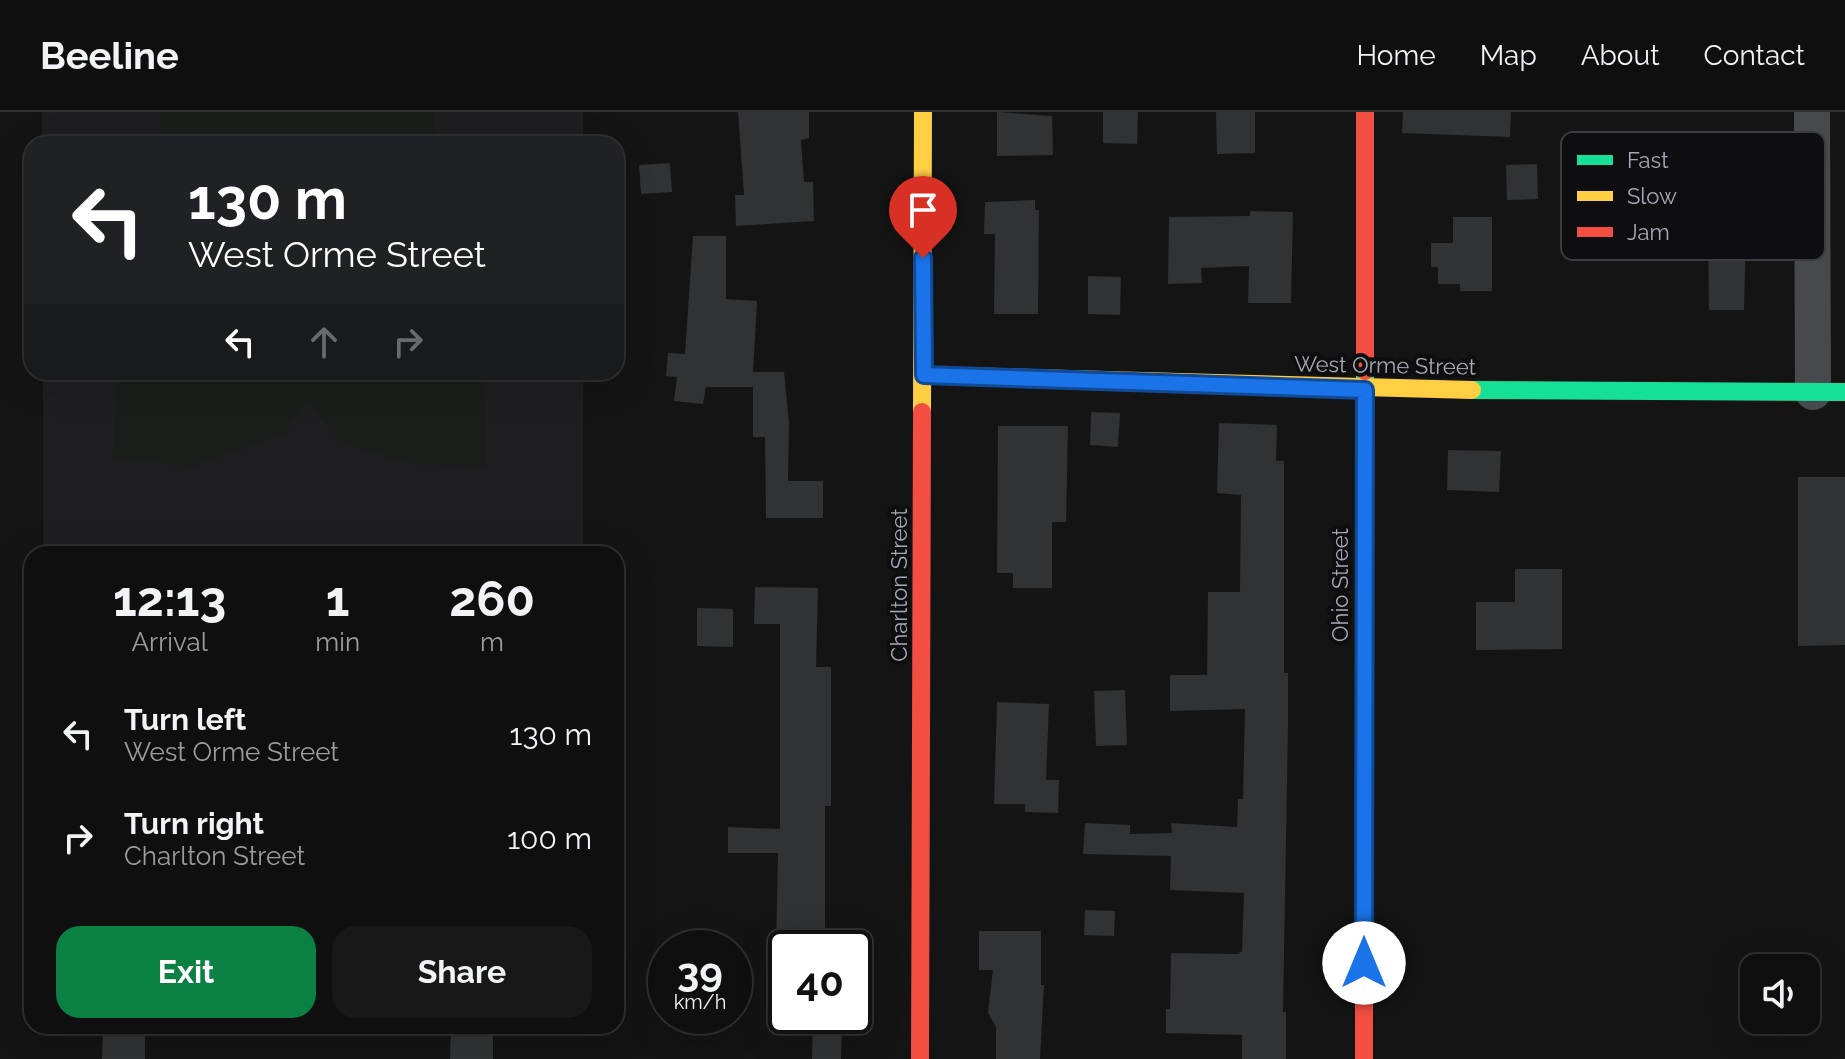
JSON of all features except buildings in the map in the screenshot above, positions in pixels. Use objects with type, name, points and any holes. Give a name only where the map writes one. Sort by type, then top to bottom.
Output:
[{"type":"street","name":"Charlton Street","points":[[920,1059],[923,112]]},
{"type":"street","name":"Ohio Street","points":[[1364,1059],[1365,112]]},
{"type":"street","points":[[1812,112],[1813,132]]},
{"type":"street","points":[[1821,260],[1829,392]]},
{"type":"street","name":"West Orme Street","points":[[924,375],[1365,390],[1829,392]]},
{"type":"shaded area","points":[[42,112],[583,112],[583,136],[42,136]]},
{"type":"shaded area","points":[[160,112],[435,112],[435,136],[160,136]]},
{"type":"shaded area","points":[[43,380],[583,380],[583,546],[43,546]]},
{"type":"shaded area","points":[[118,380],[484,380],[486,466],[410,464],[343,443],[306,401],[285,433],[192,466],[113,458]]},
{"type":"traffic: fast","points":[[1364,692],[1365,371]]},
{"type":"traffic: fast","points":[[1472,390],[1845,392]]},
{"type":"traffic: slow","points":[[922,412],[923,112]]},
{"type":"traffic: slow","points":[[924,375],[1472,390]]},
{"type":"traffic: jam","points":[[1365,112],[1365,371]]},
{"type":"traffic: jam","points":[[920,1059],[922,412]]},
{"type":"traffic: jam","points":[[1364,692],[1364,1059]]},
{"type":"route","points":[[923,258],[924,375],[1365,390],[1364,963]]}]
